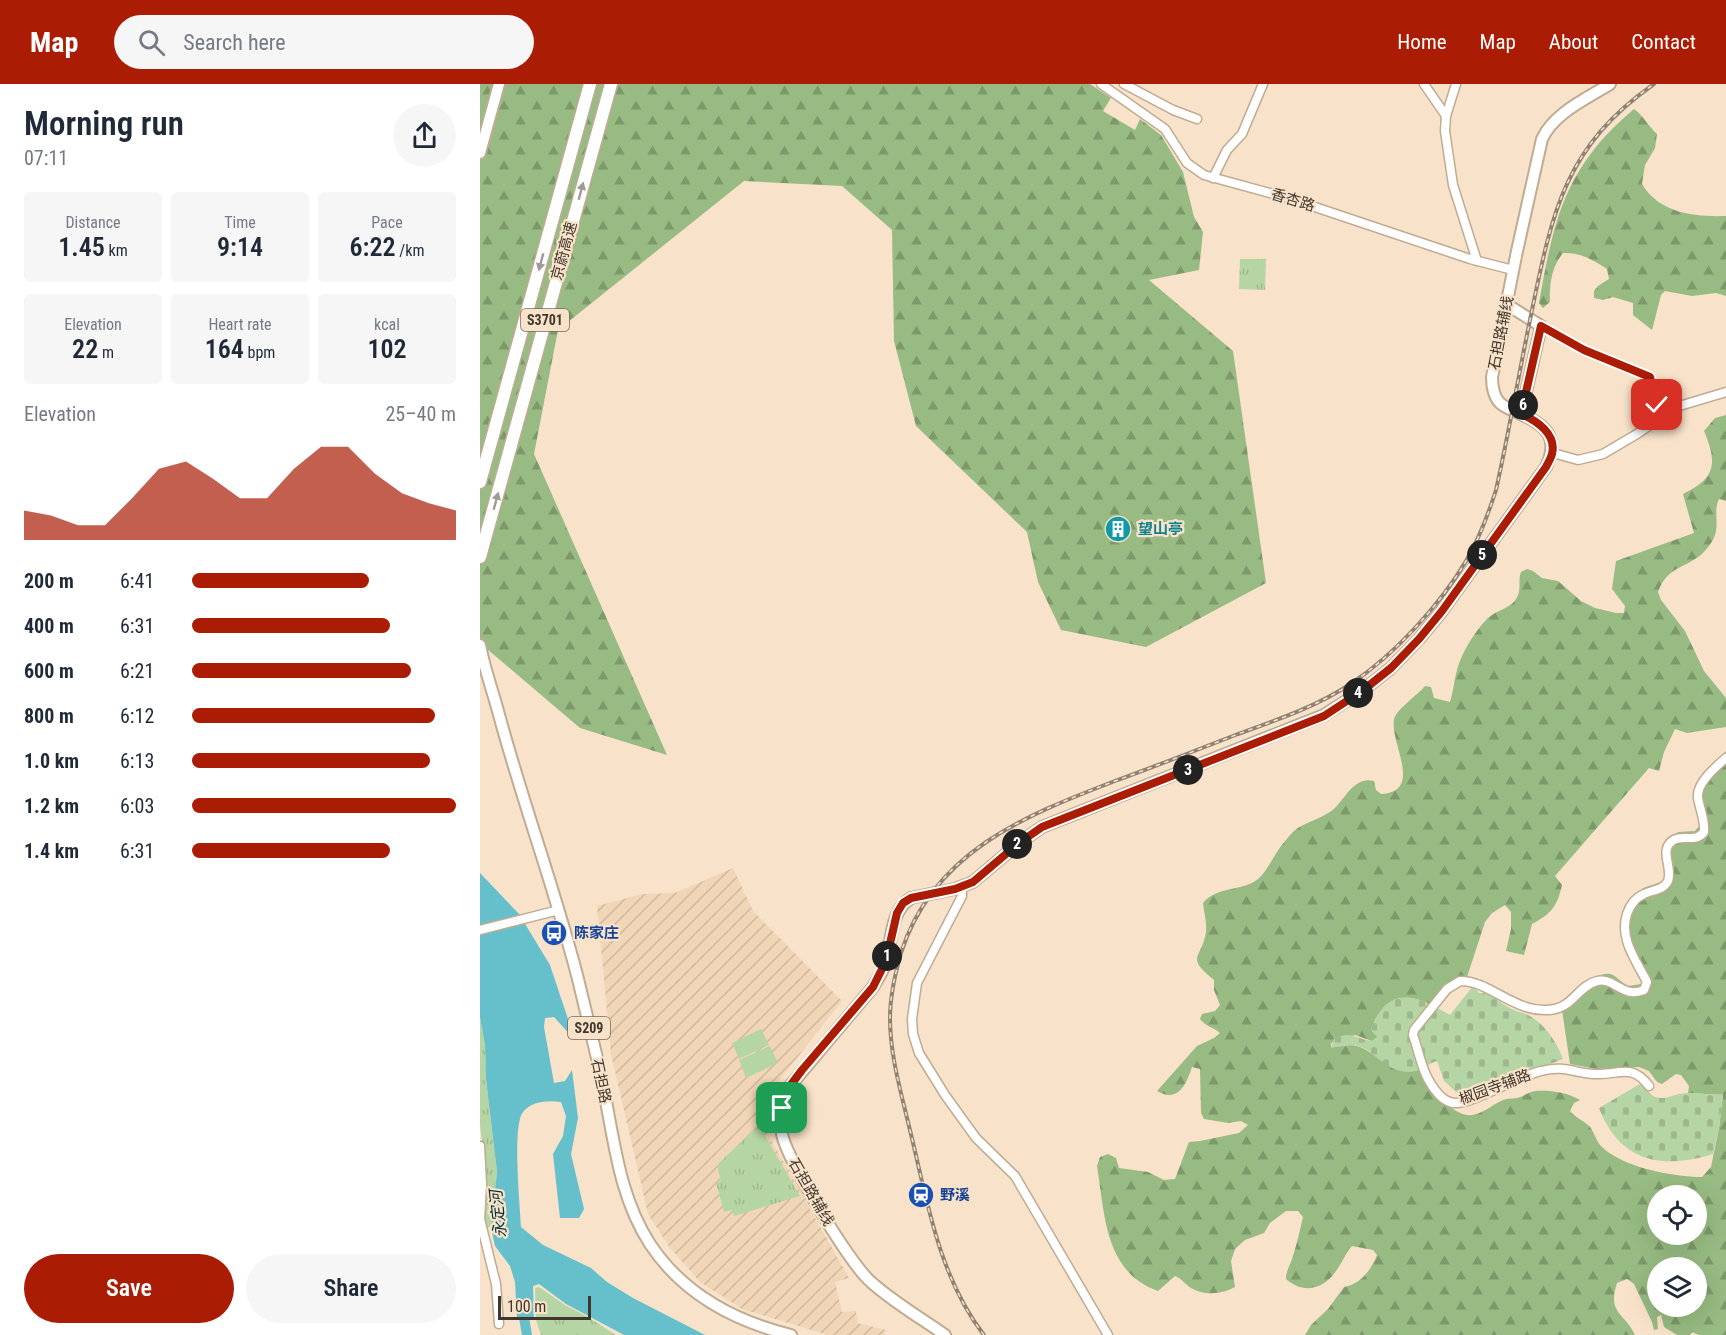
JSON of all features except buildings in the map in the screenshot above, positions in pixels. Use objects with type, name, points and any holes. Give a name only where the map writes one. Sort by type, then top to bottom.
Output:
[{"type":"highway","name":"京蔚高速","points":[[480,482],[590,84]]},
{"type":"highway","name":"京蔚高速","points":[[480,557],[611,84]]},
{"type":"main road","points":[[480,153],[499,84]]},
{"type":"main road","name":"石担路辅线","points":[[1553,453],[1552,442],[1546,431],[1533,419],[1501,404],[1495,396],[1492,377],[1537,155],[1547,129],[1567,111],[1610,84]]},
{"type":"main road","points":[[1506,304],[1541,326],[1521,414]]},
{"type":"main road","points":[[962,886],[973,882],[1019,843],[1042,827],[1282,734],[1324,716],[1362,691],[1391,668],[1442,611],[1546,467],[1553,453]]},
{"type":"main road","name":"石担路","points":[[480,645],[509,751],[559,910],[602,1080],[623,1186],[639,1226],[669,1269],[688,1287],[734,1316],[764,1328],[791,1335]]},
{"type":"main road","name":"石担路辅线","points":[[945,1335],[883,1291],[860,1271],[823,1213],[789,1153],[782,1136],[780,1120],[784,1098],[790,1086],[873,987],[880,975],[886,961],[897,913],[903,903],[911,898],[962,886]]},
{"type":"street","name":"香杏路","points":[[1101,84],[1165,129],[1187,163],[1204,175],[1288,198],[1477,261],[1513,270]]},
{"type":"street","points":[[1124,84],[1173,110],[1197,119]]},
{"type":"street","points":[[1213,178],[1227,150],[1242,134],[1263,84]]},
{"type":"street","points":[[1424,84],[1446,116]]},
{"type":"street","points":[[1456,84],[1446,116],[1445,131],[1453,185],[1477,261]]},
{"type":"street","points":[[1541,326],[1584,350],[1650,377],[1657,405],[1664,416]]},
{"type":"street","points":[[1553,453],[1578,460],[1603,454],[1676,407],[1726,392]]},
{"type":"street","name":"椒园寺辅路","points":[[1649,1086],[1642,1077],[1633,1072],[1599,1074],[1556,1068],[1521,1077],[1461,1102],[1451,1102],[1437,1092],[1428,1077],[1413,1035],[1414,1030],[1447,989],[1460,981],[1476,983],[1520,1005],[1546,1010],[1563,1006],[1586,986],[1596,981],[1606,982],[1628,992],[1644,990],[1647,982],[1625,938],[1625,921],[1630,906],[1643,894],[1662,888],[1667,883],[1670,871],[1666,850],[1670,842],[1676,839],[1695,839],[1704,832],[1705,823],[1698,795],[1701,785],[1726,758]]},
{"type":"street","points":[[962,886],[962,896],[917,983],[912,1019],[913,1034],[919,1053],[976,1138],[1015,1176],[1108,1335]]},
{"type":"street","points":[[480,930],[559,910]]},
{"type":"street","points":[[480,1146],[482,1185],[480,1219],[496,1284],[499,1324]]},
{"type":"shaded area","points":[[733,868],[753,911],[842,1001],[755,1111],[849,1278],[835,1282],[842,1312],[856,1311],[858,1323],[886,1330],[884,1335],[828,1335],[742,1309],[700,1282],[670,1248],[648,1214],[611,1054],[597,906],[642,894],[675,893]]},
{"type":"green space","points":[[480,84],[1090,84],[1111,98],[1103,111],[1135,130],[1140,119],[1161,135],[1183,172],[1194,217],[1203,232],[1199,270],[1149,280],[1233,351],[1266,583],[1146,647],[1061,630],[1038,582],[1027,532],[916,426],[894,341],[892,230],[842,186],[744,181],[558,330],[534,454],[667,755],[580,728],[480,643]]},
{"type":"green space","points":[[1634,109],[1657,134],[1655,148],[1645,165],[1642,184],[1649,194],[1678,211],[1702,216],[1726,216],[1726,296],[1716,293],[1692,296],[1665,291],[1661,295],[1652,330],[1633,315],[1633,303],[1613,297],[1603,300],[1594,298],[1594,291],[1609,279],[1607,269],[1581,255],[1563,253],[1552,276],[1550,302],[1543,308],[1539,303],[1550,245],[1566,196],[1592,152]]},
{"type":"green space","points":[[1240,259],[1266,259],[1265,290],[1239,289]]},
{"type":"green space","points":[[1726,415],[1726,501],[1719,499],[1717,504],[1717,525],[1711,543],[1697,558],[1669,575],[1658,592],[1661,600],[1685,631],[1704,671],[1726,698],[1726,727],[1687,733],[1675,729],[1664,752],[1659,771],[1649,768],[1555,876],[1562,885],[1558,899],[1549,913],[1532,924],[1524,955],[1506,951],[1511,929],[1511,912],[1505,905],[1492,913],[1485,922],[1467,977],[1436,1007],[1416,999],[1400,999],[1386,1008],[1372,1026],[1371,1030],[1378,1037],[1372,1041],[1355,1035],[1331,1043],[1331,1047],[1357,1046],[1394,1068],[1419,1070],[1445,1103],[1457,1112],[1465,1114],[1477,1114],[1503,1100],[1530,1092],[1564,1093],[1580,1100],[1574,1103],[1570,1111],[1590,1127],[1600,1145],[1609,1153],[1633,1165],[1662,1173],[1702,1177],[1711,1167],[1723,1095],[1688,1093],[1689,1086],[1681,1075],[1676,1074],[1662,1084],[1657,1082],[1649,1071],[1639,1067],[1597,1069],[1570,1064],[1561,1003],[1585,983],[1600,975],[1613,975],[1628,986],[1641,984],[1643,981],[1626,941],[1632,903],[1643,888],[1661,882],[1665,878],[1671,838],[1678,832],[1695,831],[1701,824],[1699,801],[1705,774],[1726,751],[1726,1335],[1699,1335],[1692,1332],[1690,1335],[1677,1335],[1664,1327],[1662,1317],[1707,1317],[1707,1257],[1647,1257],[1647,1311],[1634,1284],[1627,1279],[1617,1283],[1614,1293],[1615,1307],[1635,1335],[1305,1335],[1344,1287],[1365,1276],[1377,1255],[1373,1250],[1352,1246],[1336,1271],[1319,1286],[1306,1288],[1292,1284],[1286,1276],[1303,1217],[1298,1211],[1286,1211],[1270,1223],[1264,1233],[1245,1240],[1235,1249],[1231,1261],[1235,1287],[1219,1293],[1196,1291],[1175,1276],[1158,1291],[1140,1282],[1117,1256],[1110,1239],[1097,1166],[1100,1157],[1108,1154],[1116,1158],[1119,1168],[1148,1172],[1164,1180],[1175,1179],[1189,1142],[1239,1133],[1248,1125],[1241,1121],[1228,1123],[1204,1119],[1201,1113],[1200,1069],[1192,1067],[1184,1086],[1176,1093],[1170,1095],[1157,1091],[1197,1046],[1220,1033],[1200,1019],[1202,1014],[1215,1011],[1220,1005],[1214,990],[1214,980],[1197,961],[1206,932],[1203,903],[1216,894],[1258,879],[1294,831],[1330,812],[1356,784],[1367,780],[1374,781],[1376,790],[1381,794],[1394,791],[1401,785],[1403,776],[1394,730],[1395,716],[1425,686],[1431,687],[1434,698],[1450,702],[1458,667],[1468,645],[1486,620],[1515,600],[1519,592],[1521,572],[1527,569],[1542,578],[1558,581],[1581,601],[1595,608],[1624,613],[1625,606],[1612,589],[1616,561],[1694,533],[1683,494],[1702,482],[1711,468],[1711,452],[1704,431],[1715,418]]},
{"type":"green space","points":[[1473,986],[1480,994],[1487,992],[1507,1006],[1540,1023],[1557,1046],[1563,1059],[1463,1098],[1444,1081],[1437,1061],[1418,1070],[1406,1072],[1390,1067],[1358,1046],[1331,1048],[1334,1039],[1345,1035],[1372,1041],[1377,1037],[1371,1030],[1377,1016],[1390,1002],[1398,998],[1415,998],[1450,1015]]},
{"type":"green space","points":[[480,1017],[485,1045],[486,1079],[497,1172],[492,1225],[482,1228],[487,1182],[480,1125]]},
{"type":"green space","points":[[761,1029],[769,1045],[739,1059],[732,1043]]},
{"type":"green space","points":[[770,1046],[778,1063],[746,1078],[739,1060]]},
{"type":"green space","points":[[1645,1081],[1651,1094],[1658,1098],[1685,1093],[1723,1094],[1713,1154],[1694,1159],[1660,1161],[1631,1151],[1618,1140],[1599,1108]]},
{"type":"green space","points":[[759,1125],[800,1196],[734,1216],[732,1210],[724,1212],[716,1183],[721,1181],[719,1163]]},
{"type":"green space","points":[[539,1287],[616,1335],[541,1335],[536,1320],[535,1288]]},
{"type":"green space","points":[[1650,1317],[1657,1317],[1658,1329],[1654,1330]]},
{"type":"water","points":[[480,873],[519,914],[550,965],[575,1040],[554,1017],[545,1018],[544,1027],[554,1083],[565,1081],[572,1070],[578,1118],[571,1154],[584,1209],[579,1218],[560,1218],[553,1154],[563,1136],[566,1116],[561,1102],[535,1103],[523,1112],[518,1132],[521,1227],[543,1245],[591,1268],[607,1282],[633,1298],[705,1335],[624,1335],[566,1304],[539,1284],[533,1286],[534,1318],[517,1318],[515,1282],[510,1266],[495,1246],[491,1227],[497,1172],[486,1079],[485,1045],[480,1017]]},
{"type":"waterway","name":"永定河","points":[[522,1306],[527,1335]]},
{"type":"railway","points":[[984,1335],[954,1285],[944,1259],[927,1203],[893,1056],[890,1031],[892,993],[901,953],[916,918],[935,888],[959,863],[986,842],[1016,824],[1081,794],[1282,718],[1325,699],[1368,672],[1400,644],[1430,612],[1471,553],[1496,490],[1546,245],[1567,185],[1581,158],[1600,132],[1624,108],[1654,84]]},
{"type":"place","name":"望山亭","points":[[1118,529]]},
{"type":"place","name":"陈家庄","points":[[554,933]]},
{"type":"place","name":"野溪","points":[[921,1195]]},
{"type":"route","points":[[782,1108],[790,1086],[802,1070],[873,987],[886,961],[897,913],[903,903],[911,898],[955,889],[973,882],[1019,843],[1042,827],[1324,716],[1362,691],[1391,668],[1442,611],[1546,467],[1553,453],[1552,442],[1546,431],[1533,419],[1521,414],[1541,326],[1584,350],[1650,377],[1657,405]]}]
